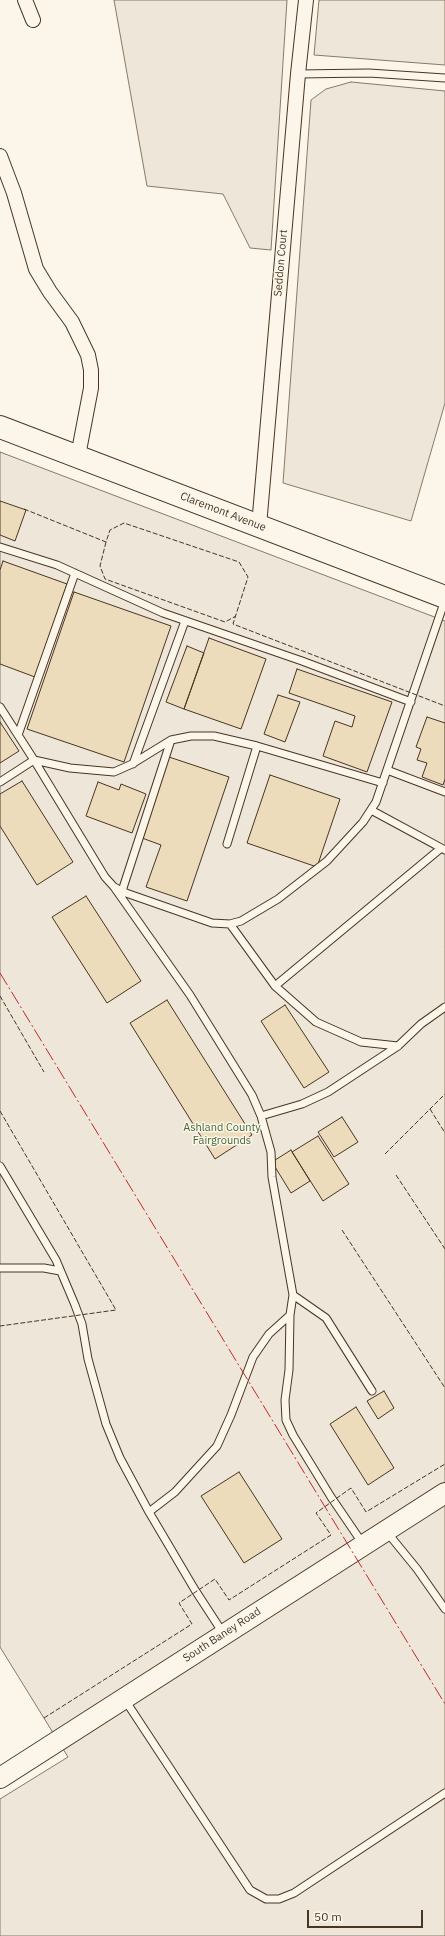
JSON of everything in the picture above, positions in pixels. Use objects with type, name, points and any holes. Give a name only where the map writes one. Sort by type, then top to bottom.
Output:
[{"type":"main road","name":"Claremont Avenue","points":[[0,427],[445,597]]},
{"type":"street","points":[[25,0],[33,20]]},
{"type":"street","name":"Seddon Court","points":[[259,526],[298,74],[306,0]]},
{"type":"street","points":[[0,156],[14,193],[36,269],[50,292],[72,322],[88,355],[91,370],[91,388],[78,456]]},
{"type":"street","name":"South Baney Road","points":[[0,1778],[363,1544],[445,1493]]},
{"type":"lane","points":[[298,74],[369,73],[445,78]]},
{"type":"lane","points":[[0,547],[57,565],[162,613],[302,661],[411,702]]},
{"type":"lane","points":[[18,735],[75,573]]},
{"type":"lane","points":[[114,887],[212,923],[230,924],[253,915],[290,890],[321,866],[347,841],[376,802],[445,600]]},
{"type":"lane","points":[[132,764],[185,621]]},
{"type":"lane","points":[[0,707],[105,877],[114,887],[190,994],[242,1076],[252,1095],[261,1116],[271,1152],[272,1177],[293,1295],[290,1315],[289,1370],[285,1400],[286,1420],[293,1435],[331,1497],[363,1544]]},
{"type":"lane","points":[[0,782],[34,760],[70,768],[114,772],[132,764],[170,740],[191,736],[214,736],[257,746],[383,782]]},
{"type":"lane","points":[[122,891],[170,740]]},
{"type":"lane","points":[[226,844],[257,746]]},
{"type":"lane","points":[[387,770],[445,792]]},
{"type":"lane","points":[[275,986],[443,849],[371,810]]},
{"type":"lane","points":[[230,924],[275,986],[316,1022],[361,1042],[398,1046]]},
{"type":"lane","points":[[261,1116],[302,1104],[328,1092],[398,1046],[421,1024],[445,1007]]},
{"type":"lane","points":[[0,1166],[60,1271],[82,1324],[88,1358],[106,1424],[120,1458],[194,1590],[224,1635]]},
{"type":"lane","points":[[0,1268],[44,1268],[60,1271]]},
{"type":"lane","points":[[293,1295],[326,1318],[372,1391]]},
{"type":"lane","points":[[149,1512],[175,1492],[217,1446],[231,1415],[253,1357],[269,1334],[290,1315]]},
{"type":"lane","points":[[385,1531],[417,1569],[445,1609]]},
{"type":"lane","points":[[123,1699],[250,1890],[266,1899],[279,1899],[294,1893],[445,1793]]},
{"type":"green space","points":[[114,0],[287,0],[271,250],[250,248],[223,194],[147,186]]},
{"type":"green space","points":[[319,0],[445,0],[445,65],[314,55]]},
{"type":"green space","points":[[351,82],[445,91],[445,403],[411,521],[283,483],[311,100],[326,89]]},
{"type":"green space","name":"Ashland County Fairgrounds","points":[[0,452],[445,621],[445,1936],[0,1936],[0,1799],[68,1757],[0,1647]]},
{"type":"building","points":[[0,501],[26,510],[15,541],[0,535]]},
{"type":"building","points":[[3,561],[67,584],[35,677],[0,664],[0,570]]},
{"type":"building","points":[[74,592],[171,626],[124,762],[27,729]]},
{"type":"building","points":[[209,638],[266,659],[241,729],[184,709]]},
{"type":"building","points":[[187,646],[204,653],[184,709],[166,702]]},
{"type":"building","points":[[297,669],[392,702],[367,772],[323,756],[335,721],[352,727],[355,716],[289,693]]},
{"type":"building","points":[[278,695],[300,702],[285,742],[264,734]]},
{"type":"building","points":[[427,717],[445,723],[445,779],[443,785],[422,777],[427,763],[417,760],[421,749],[416,747]]},
{"type":"building","points":[[0,722],[19,751],[0,763]]},
{"type":"building","points":[[169,757],[229,777],[187,901],[146,887],[161,845],[142,838]]},
{"type":"building","points":[[270,775],[340,799],[317,867],[247,843]]},
{"type":"building","points":[[22,781],[73,862],[37,885],[0,826],[0,794]]},
{"type":"building","points":[[98,782],[119,790],[121,784],[146,794],[132,833],[86,816]]},
{"type":"building","points":[[86,896],[141,981],[107,1003],[52,917]]},
{"type":"building","points":[[167,1000],[252,1135],[215,1159],[130,1023]]},
{"type":"building","points":[[285,1005],[329,1072],[304,1088],[261,1021]]},
{"type":"building","points":[[342,1117],[358,1142],[334,1157],[318,1132]]},
{"type":"building","points":[[318,1136],[349,1184],[323,1201],[292,1152]]},
{"type":"building","points":[[291,1150],[310,1181],[291,1193],[272,1162]]},
{"type":"building","points":[[384,1391],[394,1408],[378,1419],[367,1401]]},
{"type":"building","points":[[356,1407],[394,1468],[368,1485],[330,1424]]},
{"type":"building","points":[[239,1472],[282,1539],[244,1563],[201,1496]]},
{"type":"fence","points":[[24,509],[106,542],[110,530],[124,523],[239,562],[248,577],[233,624],[445,706]]},
{"type":"fence","points":[[106,542],[100,566],[105,579],[225,622],[236,616]]},
{"type":"fence","points":[[0,996],[44,1072]]},
{"type":"fence","points":[[385,1154],[445,1094]]},
{"type":"fence","points":[[430,1109],[445,1133]]},
{"type":"fence","points":[[0,1111],[116,1310],[0,1326]]},
{"type":"fence","points":[[396,1175],[445,1249]]},
{"type":"fence","points":[[342,1230],[445,1388]]},
{"type":"fence","points":[[44,1718],[192,1624],[179,1603],[215,1579],[229,1600],[331,1535],[316,1513],[351,1488],[366,1512],[445,1464]]},
{"type":"power","points":[[0,973],[445,1704]]}]
